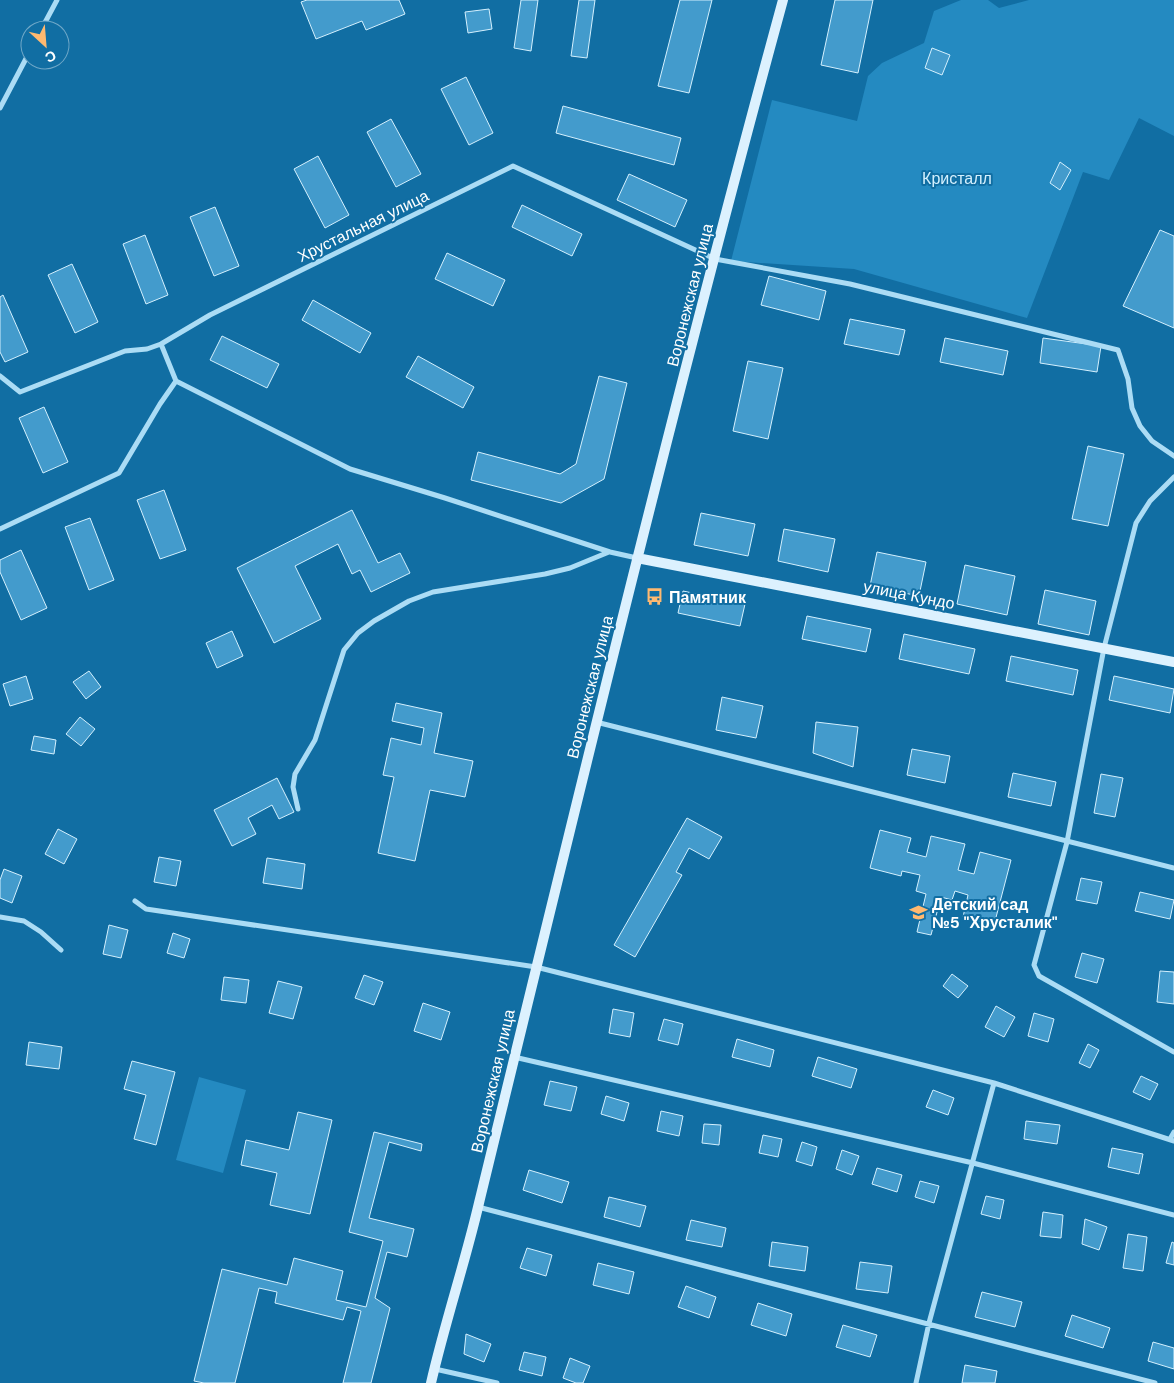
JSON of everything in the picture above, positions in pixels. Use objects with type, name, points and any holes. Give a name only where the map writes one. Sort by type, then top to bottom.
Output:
[{"type":"street","points":[[46,20],[57,0]]},
{"type":"street","name":"Воронежская улица","points":[[431,1383],[478,1207],[637,558],[783,0]]},
{"type":"street","points":[[0,108],[20,70]]},
{"type":"street","name":"Хрустальная улица","points":[[0,376],[20,392],[125,351],[147,350],[162,344],[210,316],[513,166],[715,259]]},
{"type":"street","points":[[715,259],[850,284],[1118,350],[1128,379],[1132,408],[1140,426],[1152,441],[1174,456]]},
{"type":"street","points":[[162,344],[176,381],[350,469],[610,552],[637,558]]},
{"type":"street","points":[[0,529],[119,473],[176,381]]},
{"type":"street","points":[[1174,478],[1150,501],[1136,522],[1104,648],[1067,842],[1034,965],[1039,976],[1174,1052]]},
{"type":"street","points":[[298,809],[293,787],[295,774],[315,740],[344,650],[358,633],[374,621],[409,601],[433,592],[520,579],[570,568],[610,552]]},
{"type":"street","name":"улица Кундо","points":[[637,558],[1174,662]]},
{"type":"street","points":[[596,722],[1174,868]]},
{"type":"street","points":[[135,901],[146,909],[536,967],[994,1084],[1172,1140],[1174,1132]]},
{"type":"street","points":[[0,917],[24,922],[41,932],[60,950]]},
{"type":"street","points":[[514,1056],[973,1163],[1174,1215]]},
{"type":"street","points":[[916,1383],[929,1323],[994,1084]]},
{"type":"street","points":[[478,1207],[1155,1383]]},
{"type":"street","points":[[434,1368],[497,1383]]},
{"type":"green space","name":"Кристалл","points":[[961,0],[988,0],[999,8],[1029,0],[1174,0],[1174,136],[1139,118],[1109,180],[1083,172],[1027,318],[854,269],[731,261],[772,100],[857,121],[868,76],[882,63],[924,43],[934,11]]},
{"type":"green space","points":[[199,1077],[246,1090],[223,1173],[176,1160]]},
{"type":"building","points":[[307,0],[399,0],[405,14],[366,30],[362,21],[316,39],[301,2]]},
{"type":"building","points":[[521,0],[538,0],[531,51],[514,48]]},
{"type":"building","points":[[579,0],[595,0],[587,58],[571,56]]},
{"type":"building","points":[[680,0],[712,0],[689,93],[658,86]]},
{"type":"building","points":[[835,0],[873,0],[858,73],[821,65]]},
{"type":"building","points":[[489,9],[492,29],[468,33],[465,12]]},
{"type":"building","points":[[932,48],[950,55],[942,75],[925,68]]},
{"type":"building","points":[[466,77],[493,133],[469,145],[441,89]]},
{"type":"building","points":[[563,106],[681,138],[674,165],[556,133]]},
{"type":"building","points":[[391,119],[421,174],[396,187],[367,132]]},
{"type":"building","points":[[318,156],[349,215],[325,228],[294,169]]},
{"type":"building","points":[[1060,162],[1071,170],[1060,190],[1050,183]]},
{"type":"building","points":[[629,174],[687,200],[675,227],[617,200]]},
{"type":"building","points":[[522,205],[582,234],[572,256],[512,227]]},
{"type":"building","points":[[215,207],[239,266],[214,276],[190,217]]},
{"type":"building","points":[[1160,230],[1174,236],[1174,328],[1123,306]]},
{"type":"building","points":[[145,235],[168,295],[146,304],[123,244]]},
{"type":"building","points":[[447,253],[505,280],[493,306],[435,279]]},
{"type":"building","points":[[72,264],[98,322],[75,333],[48,275]]},
{"type":"building","points":[[769,276],[826,291],[819,320],[761,305]]},
{"type":"building","points":[[3,295],[28,352],[5,362],[0,352],[0,297]]},
{"type":"building","points":[[313,300],[371,333],[360,353],[302,320]]},
{"type":"building","points":[[850,319],[905,330],[899,355],[844,344]]},
{"type":"building","points":[[222,336],[279,364],[267,388],[210,360]]},
{"type":"building","points":[[945,338],[1008,351],[1003,375],[940,362]]},
{"type":"building","points":[[1043,338],[1101,346],[1097,372],[1040,363]]},
{"type":"building","points":[[418,356],[474,387],[463,408],[406,377]]},
{"type":"building","points":[[748,361],[783,368],[768,439],[733,431]]},
{"type":"building","points":[[599,376],[627,383],[604,479],[561,503],[471,480],[478,452],[560,474],[576,464]]},
{"type":"building","points":[[44,407],[68,462],[43,473],[19,418]]},
{"type":"building","points":[[1088,446],[1124,454],[1108,526],[1072,519]]},
{"type":"building","points":[[164,490],[186,550],[160,559],[137,500]]},
{"type":"building","points":[[352,510],[378,563],[400,553],[410,573],[371,592],[360,570],[352,574],[338,544],[295,566],[321,619],[274,643],[237,568]]},
{"type":"building","points":[[701,513],[755,524],[748,556],[694,545]]},
{"type":"building","points":[[90,518],[114,580],[89,590],[65,527]]},
{"type":"building","points":[[784,529],[835,539],[828,572],[778,561]]},
{"type":"building","points":[[21,550],[47,608],[21,620],[0,572],[0,560]]},
{"type":"building","points":[[877,552],[926,562],[919,596],[870,586]]},
{"type":"building","points":[[965,565],[1015,576],[1007,615],[957,604]]},
{"type":"building","points":[[1045,590],[1096,601],[1089,635],[1038,624]]},
{"type":"building","points":[[683,591],[745,604],[740,626],[678,613]]},
{"type":"building","points":[[807,616],[871,629],[866,652],[802,639]]},
{"type":"building","points":[[232,631],[243,656],[217,668],[206,643]]},
{"type":"building","points":[[904,634],[975,649],[969,674],[899,659]]},
{"type":"building","points":[[1011,656],[1078,670],[1073,695],[1006,681]]},
{"type":"building","points":[[89,671],[101,687],[86,699],[73,682]]},
{"type":"building","points":[[26,676],[33,699],[10,706],[3,684]]},
{"type":"building","points":[[1114,676],[1174,689],[1170,713],[1109,700]]},
{"type":"building","points":[[722,697],[763,706],[756,738],[716,730]]},
{"type":"building","points":[[396,703],[442,713],[434,753],[473,761],[465,797],[430,790],[415,861],[378,853],[394,777],[383,775],[391,738],[421,745],[424,728],[392,721]]},
{"type":"building","points":[[80,717],[95,729],[81,746],[66,734]]},
{"type":"building","points":[[816,722],[858,727],[853,767],[813,753]]},
{"type":"building","points":[[34,736],[56,740],[54,754],[31,750]]},
{"type":"building","points":[[912,749],[950,756],[945,783],[907,775]]},
{"type":"building","points":[[1013,773],[1056,782],[1051,806],[1008,797]]},
{"type":"building","points":[[1101,774],[1123,778],[1115,817],[1094,813]]},
{"type":"building","points":[[277,778],[294,812],[279,819],[272,805],[248,818],[256,834],[232,846],[214,810]]},
{"type":"building","points":[[687,818],[722,837],[709,859],[689,848],[676,872],[682,875],[635,957],[614,945]]},
{"type":"building","points":[[58,829],[77,839],[64,864],[45,854]]},
{"type":"building","name":"Детский сад №5 \"Хрусталик\"","points":[[880,830],[911,838],[907,852],[926,857],[931,836],[965,844],[958,870],[974,874],[980,852],[1011,860],[994,925],[963,917],[968,895],[955,891],[952,900],[941,897],[931,935],[917,932],[926,894],[916,891],[920,875],[902,871],[901,876],[870,868]]},
{"type":"building","points":[[159,857],[181,861],[176,886],[154,882]]},
{"type":"building","points":[[267,858],[305,864],[302,889],[263,883]]},
{"type":"building","points":[[4,869],[22,876],[12,903],[0,898],[0,880]]},
{"type":"building","points":[[1081,878],[1102,882],[1097,904],[1076,900]]},
{"type":"building","points":[[1140,892],[1174,900],[1170,919],[1135,911]]},
{"type":"building","points":[[109,925],[128,930],[121,958],[103,954]]},
{"type":"building","points":[[173,933],[190,939],[184,958],[167,953]]},
{"type":"building","points":[[1082,953],[1104,959],[1097,983],[1075,977]]},
{"type":"building","points":[[1160,971],[1174,972],[1174,1004],[1157,1002]]},
{"type":"building","points":[[952,974],[968,986],[958,998],[943,986]]},
{"type":"building","points":[[364,975],[383,982],[374,1005],[355,998]]},
{"type":"building","points":[[224,977],[249,980],[246,1003],[221,1000]]},
{"type":"building","points":[[278,981],[302,987],[293,1019],[269,1013]]},
{"type":"building","points":[[423,1003],[450,1012],[441,1040],[414,1031]]},
{"type":"building","points":[[996,1006],[1015,1017],[1004,1037],[985,1027]]},
{"type":"building","points":[[613,1009],[634,1013],[630,1037],[609,1033]]},
{"type":"building","points":[[1034,1013],[1054,1019],[1048,1042],[1028,1036]]},
{"type":"building","points":[[664,1019],[683,1024],[678,1045],[658,1040]]},
{"type":"building","points":[[737,1039],[774,1050],[770,1067],[732,1057]]},
{"type":"building","points":[[29,1042],[62,1047],[59,1069],[26,1065]]},
{"type":"building","points":[[1088,1044],[1099,1050],[1090,1068],[1079,1063]]},
{"type":"building","points":[[818,1057],[857,1069],[851,1088],[812,1076]]},
{"type":"building","points":[[132,1061],[175,1072],[156,1145],[134,1139],[146,1095],[124,1089]]},
{"type":"building","points":[[1141,1076],[1158,1084],[1150,1100],[1133,1092]]},
{"type":"building","points":[[550,1081],[577,1087],[571,1111],[544,1105]]},
{"type":"building","points":[[933,1090],[954,1098],[948,1115],[926,1107]]},
{"type":"building","points":[[606,1096],[629,1103],[624,1121],[601,1114]]},
{"type":"building","points":[[661,1111],[683,1116],[679,1136],[657,1131]]},
{"type":"building","points":[[298,1112],[332,1120],[310,1214],[270,1205],[277,1173],[241,1165],[246,1140],[289,1150]]},
{"type":"building","points":[[1026,1121],[1060,1125],[1057,1144],[1024,1139]]},
{"type":"building","points":[[704,1124],[721,1125],[719,1145],[702,1143]]},
{"type":"building","points":[[374,1132],[422,1144],[421,1151],[389,1142],[369,1218],[414,1229],[407,1257],[387,1252],[375,1298],[390,1308],[371,1383],[343,1383],[361,1311],[347,1307],[343,1320],[275,1303],[277,1292],[259,1288],[235,1383],[204,1383],[194,1381],[222,1269],[287,1285],[294,1258],[343,1271],[336,1300],[366,1307],[383,1241],[349,1232]]},
{"type":"building","points":[[763,1135],[782,1139],[778,1157],[759,1153]]},
{"type":"building","points":[[802,1142],[817,1147],[812,1166],[796,1161]]},
{"type":"building","points":[[1112,1148],[1143,1154],[1139,1174],[1108,1167]]},
{"type":"building","points":[[842,1150],[859,1156],[852,1175],[836,1169]]},
{"type":"building","points":[[877,1168],[902,1175],[897,1192],[872,1184]]},
{"type":"building","points":[[529,1170],[569,1182],[562,1203],[523,1190]]},
{"type":"building","points":[[920,1181],[939,1186],[934,1203],[915,1197]]},
{"type":"building","points":[[986,1196],[1004,1200],[1000,1219],[981,1214]]},
{"type":"building","points":[[609,1197],[646,1206],[640,1227],[604,1217]]},
{"type":"building","points":[[1043,1212],[1063,1215],[1061,1238],[1040,1236]]},
{"type":"building","points":[[1085,1219],[1107,1227],[1099,1250],[1082,1244]]},
{"type":"building","points":[[691,1220],[726,1228],[722,1247],[686,1240]]},
{"type":"building","points":[[1128,1234],[1147,1237],[1143,1271],[1123,1268]]},
{"type":"building","points":[[772,1242],[808,1247],[805,1271],[769,1266]]},
{"type":"building","points":[[1172,1242],[1174,1243],[1174,1265],[1166,1263]]},
{"type":"building","points":[[527,1248],[552,1255],[546,1276],[520,1268]]},
{"type":"building","points":[[860,1262],[892,1266],[888,1293],[856,1289]]},
{"type":"building","points":[[598,1263],[634,1272],[629,1294],[593,1285]]},
{"type":"building","points":[[686,1286],[716,1297],[709,1318],[678,1307]]},
{"type":"building","points":[[982,1292],[1022,1302],[1015,1327],[975,1317]]},
{"type":"building","points":[[758,1303],[792,1314],[786,1336],[751,1325]]},
{"type":"building","points":[[1072,1315],[1110,1328],[1103,1348],[1065,1336]]},
{"type":"building","points":[[843,1325],[877,1335],[870,1357],[836,1347]]},
{"type":"building","points":[[466,1334],[491,1344],[484,1362],[464,1354]]},
{"type":"building","points":[[1153,1342],[1174,1348],[1174,1369],[1148,1361]]},
{"type":"building","points":[[524,1352],[546,1357],[542,1376],[519,1370]]},
{"type":"building","points":[[570,1358],[590,1366],[583,1383],[576,1383],[563,1378]]},
{"type":"building","points":[[965,1365],[997,1371],[995,1383],[962,1383]]},
{"type":"place","name":"Памятник","points":[[655,597]]},
{"type":"place","name":"Детский сад №5 \"Хрусталик\"","points":[[918,913]]}]
